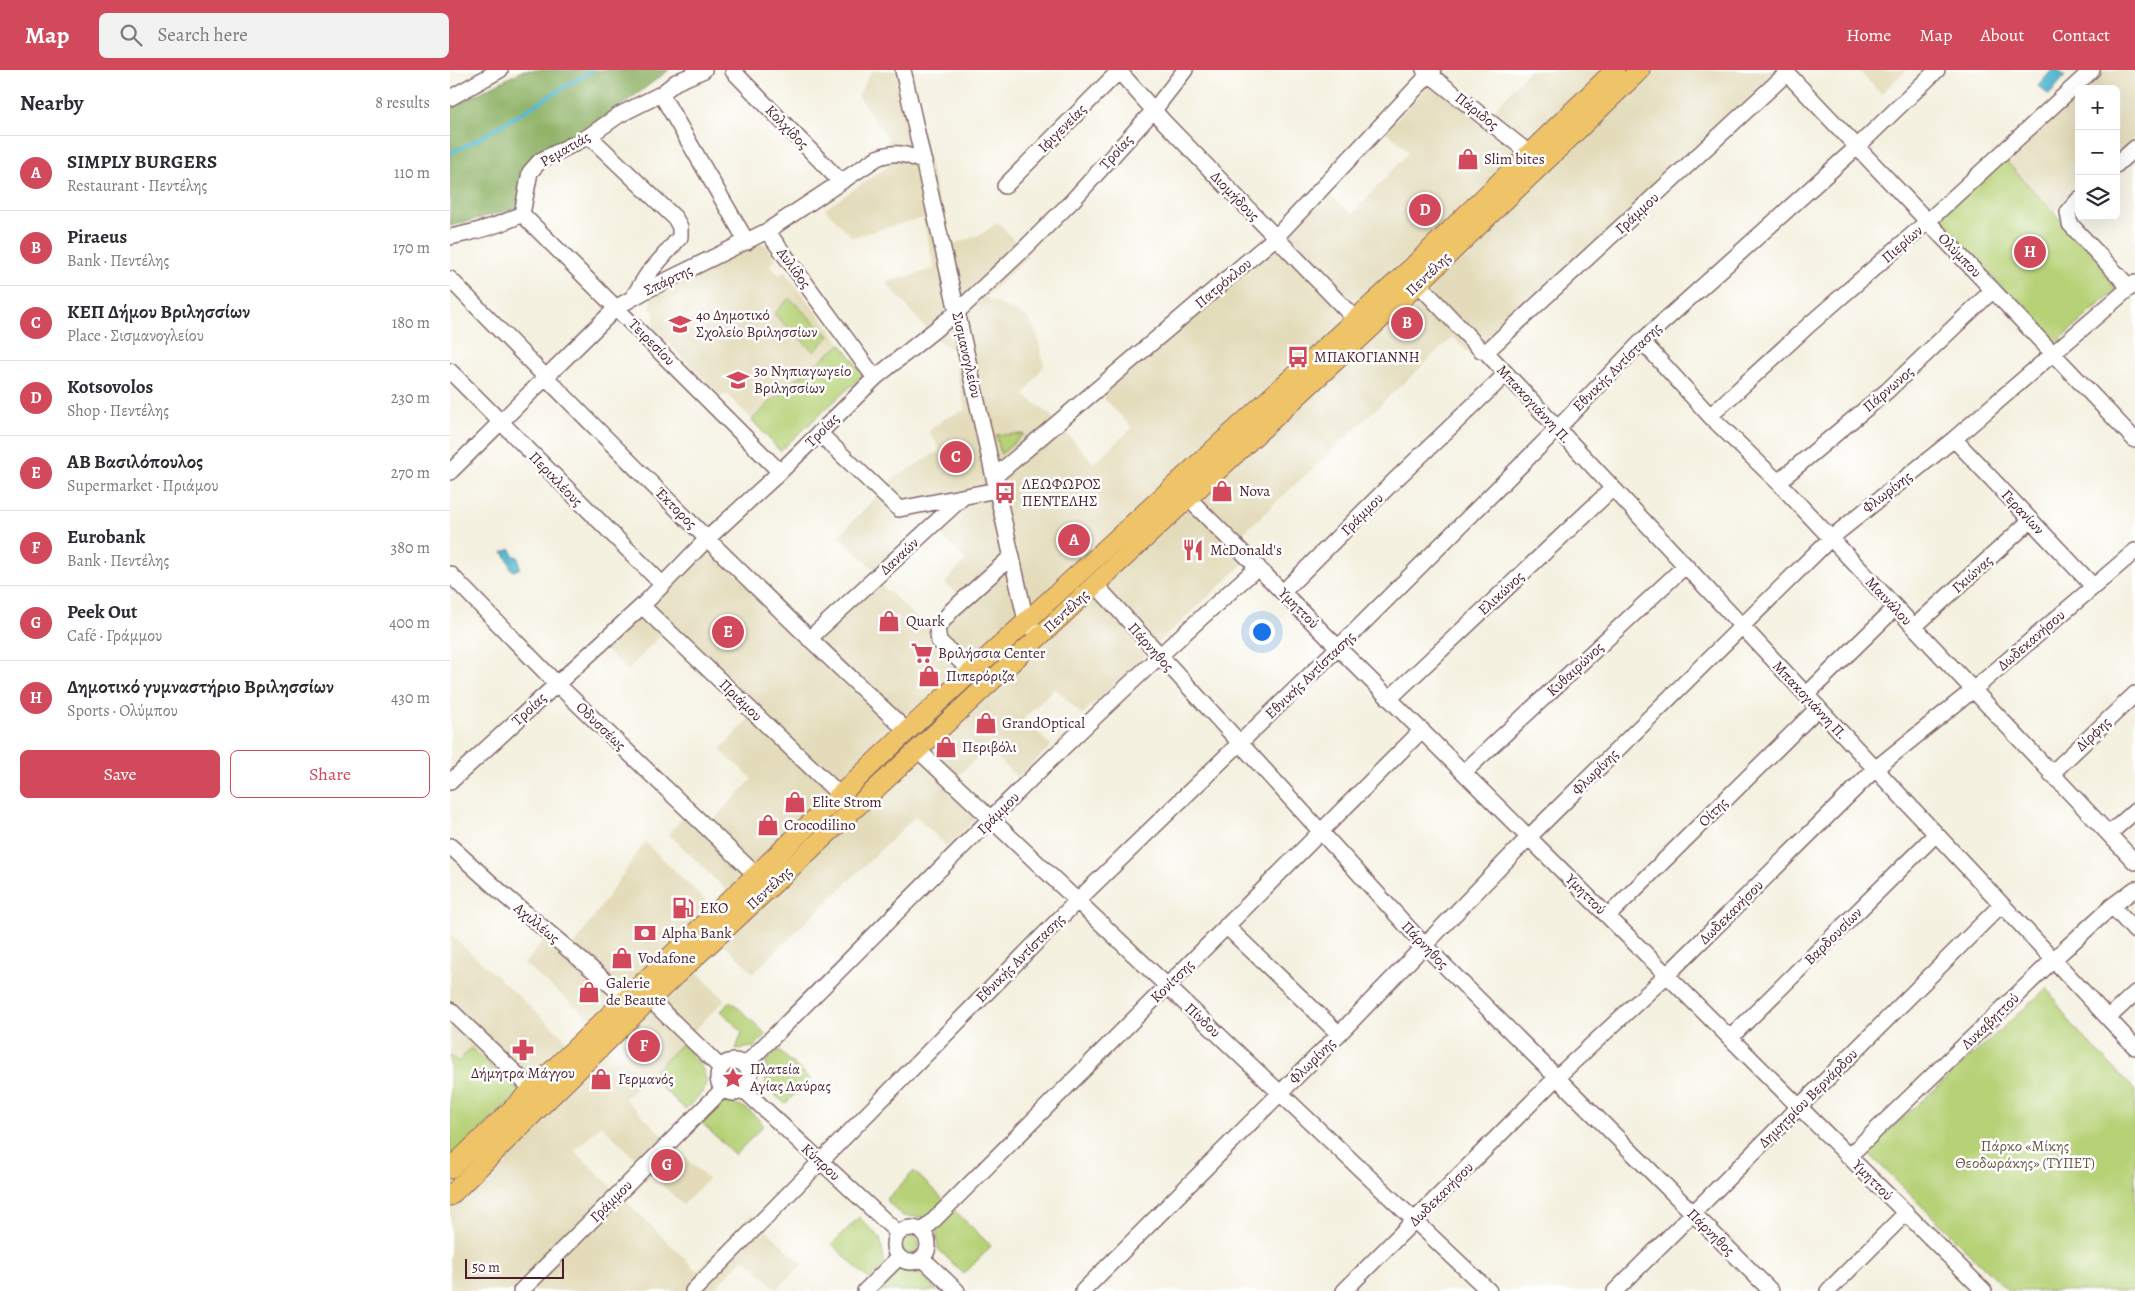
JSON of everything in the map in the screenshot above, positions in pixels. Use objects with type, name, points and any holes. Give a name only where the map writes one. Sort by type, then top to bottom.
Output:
[{"type":"main road","name":"Πεντέλης","points":[[450,1169],[626,998],[907,731],[1026,621],[1355,319],[1416,278],[1529,153],[1615,70]]},
{"type":"main road","name":"Πεντέλης","points":[[450,1196],[649,1000],[1188,498],[1416,278],[1640,70]]},
{"type":"street","points":[[450,98],[500,70]]},
{"type":"street","name":"Ρεματιάς","points":[[522,214],[530,172],[540,160],[589,136],[619,115],[661,94],[676,82],[704,70]]},
{"type":"street","name":"Κολχίδος","points":[[733,70],[841,182]]},
{"type":"street","name":"Σισμανογλείου","points":[[903,70],[1026,621]]},
{"type":"street","name":"Διομήδους","points":[[1118,70],[1154,110],[1355,319]]},
{"type":"street","name":"Ιφιγενείας","points":[[1005,186],[1118,70]]},
{"type":"street","name":"Τροίας","points":[[450,782],[642,606],[707,539],[780,472],[875,378],[957,312],[1073,200],[1154,110],[1185,70]]},
{"type":"street","name":"Εθνικής Αντίστασης","points":[[693,1291],[1077,901],[1339,648],[1642,341],[1857,146],[1937,70]]},
{"type":"street","name":"Πιερίων","points":[[1710,416],[1810,324],[1928,221],[2092,70]]},
{"type":"street","name":"Πάριδος","points":[[1429,71],[1529,153]]},
{"type":"street","name":"Πατρόκλου","points":[[996,483],[1276,237],[1429,71]]},
{"type":"street","name":"Ολύμπου","points":[[1786,72],[2135,440]]},
{"type":"street","name":"Γράμμου","points":[[1486,352],[1786,72]]},
{"type":"street","points":[[661,94],[747,242]]},
{"type":"street","points":[[589,136],[675,218],[680,227],[680,237],[647,276],[633,298]]},
{"type":"street","points":[[2120,161],[2135,148]]},
{"type":"street","name":"Σπάρτης","points":[[450,472],[617,308],[633,298],[767,231],[877,158],[887,154],[902,153],[924,162]]},
{"type":"street","points":[[2075,204],[2068,212],[2070,224],[2133,286]]},
{"type":"street","points":[[450,237],[468,235],[507,222],[522,214]]},
{"type":"street","name":"Τειρεσίου","points":[[522,214],[780,472]]},
{"type":"street","name":"Αυλίδος","points":[[767,231],[875,378]]},
{"type":"street","name":"Μπακογιάννη Π.","points":[[1416,278],[1481,350],[1486,352],[2135,1047]]},
{"type":"street","name":"Έκτορος","points":[[450,279],[545,378],[707,539],[809,639],[907,731]]},
{"type":"street","name":"Φλωρίνης","points":[[1083,1291],[1339,1034],[1529,837],[1831,538],[1954,439],[2133,286]]},
{"type":"street","name":"Πάρνωνος","points":[[1778,482],[1887,391],[1993,290]]},
{"type":"street","name":"Μαινάλου","points":[[1642,341],[1710,416],[1778,482],[2135,862]]},
{"type":"street","name":"Περικλέους","points":[[450,371],[663,585]]},
{"type":"street","name":"Γράμμου","points":[[1283,592],[1506,374]]},
{"type":"street","points":[[819,433],[898,509],[963,496],[996,483]]},
{"type":"street","name":"Γερανίων","points":[[1954,439],[2093,586]]},
{"type":"street","name":"Ελικώνος","points":[[1390,698],[1613,488]]},
{"type":"street","name":"Δαναών","points":[[809,639],[963,496]]},
{"type":"street","name":"Υμηττού","points":[[1188,498],[1984,1291]]},
{"type":"street","name":"Γκιώνας","points":[[1914,627],[2031,520]]},
{"type":"street","name":"Δωδεκανήσου","points":[[1344,1291],[1557,1077],[1667,975],[1875,769],[1973,690],[2135,550]]},
{"type":"street","points":[[972,672],[939,641],[937,628],[952,610],[1012,556]]},
{"type":"street","name":"Κυθαιρώνος","points":[[1464,772],[1685,566]]},
{"type":"street","name":"Γράμμου","points":[[745,1065],[991,819],[1159,656],[1258,567]]},
{"type":"street","name":"Οδυσσέως","points":[[450,574],[556,683],[756,875]]},
{"type":"street","name":"Πάρνηθος","points":[[1095,584],[1425,946],[1770,1291]]},
{"type":"street","name":"Πριάμου","points":[[642,606],[840,795]]},
{"type":"street","points":[[1806,695],[1895,608]]},
{"type":"street","points":[[1026,621],[1039,635]]},
{"type":"street","name":"Δίρφης","points":[[2051,774],[2135,694]]},
{"type":"street","name":"Οίτης","points":[[1608,916],[1818,708]]},
{"type":"street","name":"Κονίτσης","points":[[922,1232],[1422,730]]},
{"type":"street","name":"Πίνδου","points":[[917,749],[1488,1291]]},
{"type":"street","points":[[2109,834],[2135,811]]},
{"type":"street","name":"Βαρδουσίων","points":[[1730,1038],[1936,834]]},
{"type":"street","name":"Αχιλλέως","points":[[450,846],[504,895],[626,998]]},
{"type":"street","name":"Λυκαβηττού","points":[[1849,1156],[2053,960],[2112,906],[2135,889]]},
{"type":"street","name":"Δημητρίου Βερνάρδου","points":[[1615,1291],[2001,905]]},
{"type":"street","points":[[2112,906],[2135,931]]},
{"type":"street","points":[[1226,926],[1339,1034]]},
{"type":"street","points":[[2108,1018],[2135,993]]},
{"type":"street","points":[[626,998],[649,1000],[663,1011],[720,1067]]},
{"type":"street","points":[[452,1015],[532,1089]]},
{"type":"street","points":[[732,1061],[745,1065],[750,1075],[748,1086],[744,1090],[731,1094],[722,1090],[718,1081],[720,1067],[732,1061]]},
{"type":"street","name":"Γράμμου","points":[[521,1291],[722,1090]]},
{"type":"street","name":"Κύπρου","points":[[744,1090],[898,1233]]},
{"type":"street","points":[[1828,1291],[1906,1213]]},
{"type":"street","points":[[910,1228],[922,1232],[928,1242],[926,1253],[922,1258],[908,1262],[899,1257],[894,1246],[898,1233],[910,1228]]},
{"type":"street","points":[[865,1291],[899,1257]]},
{"type":"street","points":[[922,1258],[957,1291]]},
{"type":"shaded area","points":[[872,70],[909,70],[948,246],[982,234],[998,222],[1028,257],[985,297],[1028,318],[1037,334],[1044,365],[1024,395],[1049,414],[1094,463],[1132,428],[1101,395],[1281,243],[1328,193],[1352,214],[1409,152],[1386,131],[1440,73],[1491,113],[1530,70],[1789,70],[1475,360],[1453,337],[1238,538],[1254,554],[1082,715],[1055,688],[1024,718],[1051,746],[1018,778],[987,748],[946,787],[977,818],[947,847],[916,816],[753,973],[725,945],[697,972],[725,1000],[625,1099],[708,1179],[683,1205],[601,1125],[575,1151],[697,1271],[751,1215],[802,1264],[777,1289],[744,1258],[712,1291],[450,1291],[450,934],[570,1043],[593,1021],[524,964],[550,933],[571,950],[645,842],[711,906],[727,891],[668,833],[686,815],[703,831],[752,779],[720,750],[752,715],[664,632],[628,670],[603,648],[707,545],[808,645],[877,581],[930,630],[962,598],[945,583],[966,560],[928,523],[875,571],[839,535],[893,479],[940,450],[929,431],[944,419],[965,410],[952,349],[935,339],[886,282],[934,269],[923,218],[852,237],[825,209],[891,164],[887,137],[858,96]]},
{"type":"shaded area","points":[[1858,70],[1907,70],[1881,94]]},
{"type":"shaded area","points":[[2099,70],[2135,70],[2135,137],[2120,151],[2120,85],[2083,85]]},
{"type":"shaded area","points":[[2075,93],[2075,193],[2053,213],[2003,158]]},
{"type":"shaded area","points":[[761,243],[766,245],[776,260],[770,265],[779,275],[785,272],[841,344],[785,388],[752,420],[728,395],[721,396],[653,328],[654,313],[650,308],[651,296]]},
{"type":"green space","points":[[524,70],[669,70],[586,132],[533,157],[525,169],[519,201],[514,209],[450,226],[450,108]]},
{"type":"green space","points":[[2003,158],[2121,285],[2055,344],[1938,219]]},
{"type":"green space","points":[[789,298],[829,336],[814,352],[774,314]]},
{"type":"green space","points":[[841,344],[864,374],[780,451],[752,420],[785,388]]},
{"type":"green space","points":[[1024,434],[1001,454],[996,435]]},
{"type":"green space","name":"Πάρκο «Μίκης Θεοδωράκης» (ΤΥΠΕΤ)","points":[[2047,988],[2071,1024],[2135,1090],[2135,1291],[2008,1291],[1866,1151]]},
{"type":"green space","points":[[731,1001],[766,1034],[754,1047],[736,1049],[742,1032],[721,1011]]},
{"type":"green space","points":[[681,1044],[700,1066],[706,1079],[702,1092],[685,1109],[650,1076]]},
{"type":"green space","points":[[471,1048],[520,1092],[450,1159],[450,1055],[458,1062]]},
{"type":"green space","points":[[778,1050],[810,1079],[785,1104],[766,1086],[766,1061]]},
{"type":"green space","name":"Πλατεία Αγίας Λαύρας","points":[[730,1071],[736,1071],[741,1076],[739,1085],[730,1087],[725,1082],[725,1076]]},
{"type":"green space","points":[[720,1103],[734,1104],[745,1108],[764,1125],[735,1155],[701,1122]]},
{"type":"green space","points":[[914,1171],[946,1202],[931,1218],[903,1216],[886,1200]]},
{"type":"green space","points":[[952,1208],[991,1246],[964,1274],[938,1249],[936,1223]]},
{"type":"green space","points":[[859,1217],[880,1238],[885,1265],[869,1280],[832,1244]]},
{"type":"green space","points":[[910,1236],[918,1241],[919,1245],[914,1253],[910,1254],[902,1249],[901,1245],[906,1237]]},
{"type":"green space","points":[[892,1271],[917,1271],[938,1291],[881,1291],[876,1286]]},
{"type":"water","points":[[2052,70],[2058,70],[2065,76],[2049,95],[2038,86]]},
{"type":"water","points":[[511,549],[513,555],[518,557],[520,568],[514,571],[510,568],[510,564],[503,552]]},
{"type":"waterway","points":[[450,153],[475,141],[593,70]]},
{"type":"place","name":"Slim bites","points":[[1468,159]]},
{"type":"place","name":"Kotsovolos","points":[[1425,210]]},
{"type":"place","name":"Δημοτικό γυμναστήριο Βριλησσίων","points":[[2030,252]]},
{"type":"place","name":"Piraeus","points":[[1407,323]]},
{"type":"place","name":"4o Δημοτικό Σχολείο Βριλησσίων","points":[[680,324]]},
{"type":"place","name":"ΜΠΑΚΟΓΙΑΝΝΗ","points":[[1298,357]]},
{"type":"place","name":"3ο Νηπιαγωγείο Βριλησσίων","points":[[738,380]]},
{"type":"place","name":"ΚΕΠ Δήμου Βριλησσίων","points":[[956,457]]},
{"type":"place","name":"Nova","points":[[1222,491]]},
{"type":"place","name":"ΛΕΩΦΩΡΟΣ ΠΕΝΤΕΛΗΣ","points":[[1005,493]]},
{"type":"place","name":"SIMPLY BURGERS","points":[[1074,540]]},
{"type":"place","name":"McDonald's","points":[[1193,550]]},
{"type":"place","name":"Quark","points":[[889,621]]},
{"type":"place","name":"ΑΒ Βασιλόπουλος","points":[[728,632]]},
{"type":"place","name":"Βριλήσσια Center","points":[[922,653]]},
{"type":"place","name":"Πιπερόριζα","points":[[929,676]]},
{"type":"place","name":"GrandOptical","points":[[986,723]]},
{"type":"place","name":"Περιβόλι","points":[[946,747]]},
{"type":"place","name":"Elite Strom","points":[[795,802]]},
{"type":"place","name":"Crocodilino","points":[[768,825]]},
{"type":"place","name":"EKO","points":[[683,908]]},
{"type":"place","name":"Alpha Bank","points":[[645,933]]},
{"type":"place","name":"Vodafone","points":[[622,958]]},
{"type":"place","name":"Galerie de Beaute","points":[[589,992]]},
{"type":"place","name":"Eurobank","points":[[644,1046]]},
{"type":"place","name":"Δήμητρα Μάγγου","points":[[523,1050]]},
{"type":"place","name":"Πλατεία Αγίας Λαύρας","points":[[733,1078]]},
{"type":"place","name":"Γερμανός","points":[[601,1079]]},
{"type":"place","name":"Peek Out","points":[[667,1165]]}]
